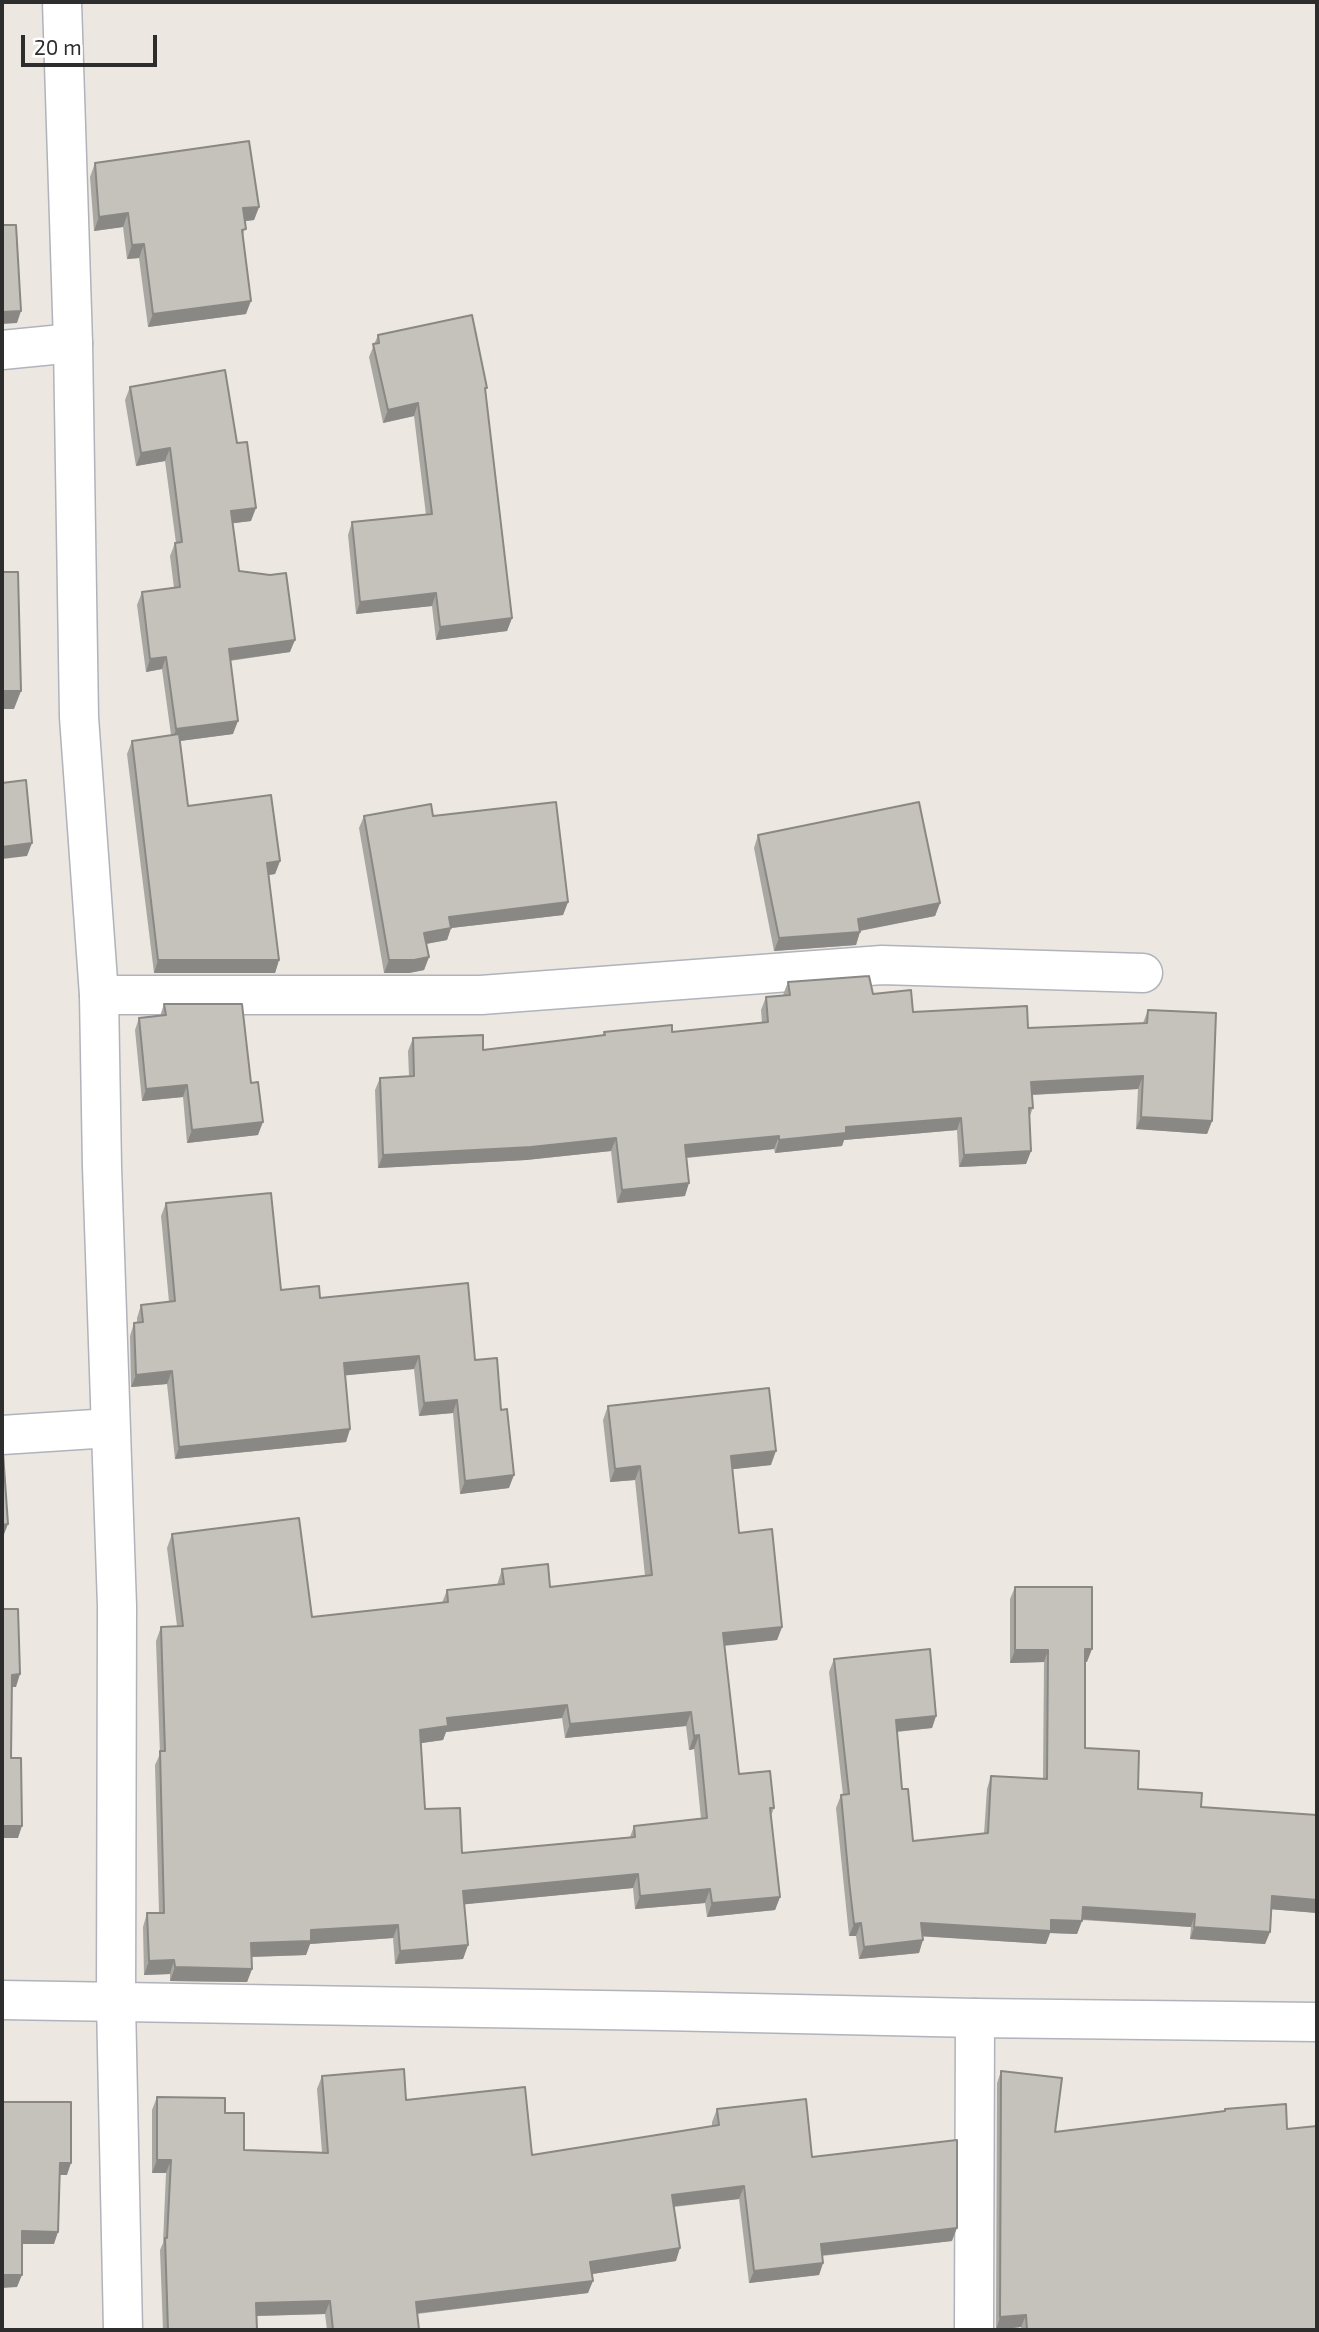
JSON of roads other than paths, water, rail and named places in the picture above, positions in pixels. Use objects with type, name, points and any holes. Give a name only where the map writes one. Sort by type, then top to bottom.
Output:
[{"type":"street","points":[[62,2],[73,343],[79,717],[99,995],[117,1606],[116,2003],[123,2330]]},
{"type":"street","points":[[2,350],[73,343]]},
{"type":"street","points":[[99,995],[481,995],[882,965],[1143,973]]},
{"type":"street","points":[[2,1435],[110,1428]]},
{"type":"street","points":[[2,2000],[1317,2022]]},
{"type":"street","points":[[974,2330],[975,2018]]}]
